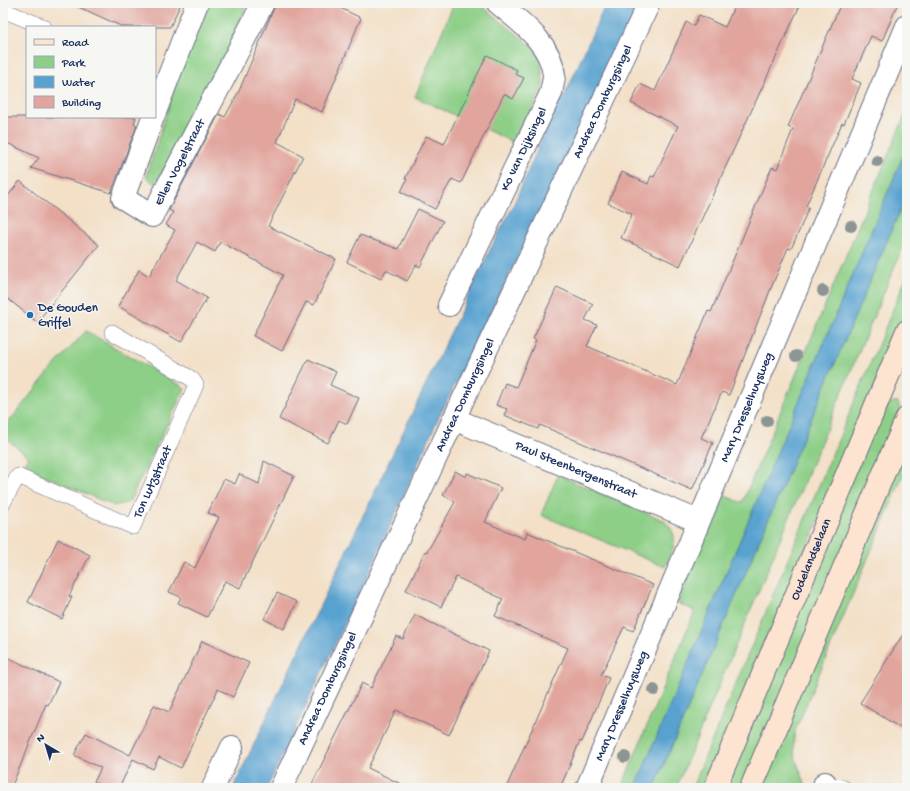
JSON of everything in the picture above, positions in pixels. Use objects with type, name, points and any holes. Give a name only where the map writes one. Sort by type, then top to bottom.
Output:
[{"type":"main road","name":"Oudelandselaan","points":[[715,788],[906,337]]},
{"type":"main road","points":[[751,788],[907,418]]},
{"type":"street","points":[[156,106],[161,75],[197,3]]},
{"type":"street","name":"Ellen Vogelstraat","points":[[153,118],[123,198],[152,216],[263,3]]},
{"type":"street","name":"Ko van Dijksingel","points":[[449,305],[551,93],[554,75],[548,54],[535,35],[498,3]]},
{"type":"street","name":"Andrea Domburgsingel","points":[[281,788],[649,3]]},
{"type":"street","name":"Mary Dresselhuysweg","points":[[587,788],[698,522],[747,411],[907,26]]},
{"type":"street","name":"Paul Steenbergenstraat","points":[[454,419],[698,522]]},
{"type":"street","points":[[213,788],[232,748]]},
{"type":"lane","points":[[3,10],[42,26]]},
{"type":"lane","name":"Ton Lutzstraat","points":[[3,503],[18,476],[133,527],[196,385],[192,379],[112,332]]},
{"type":"green space","points":[[209,3],[247,3],[213,87],[155,184],[146,177],[179,74]]},
{"type":"green space","points":[[454,3],[478,3],[533,47],[541,58],[543,85],[517,144],[415,97]]},
{"type":"green space","points":[[907,110],[907,147],[635,788],[621,788],[694,613],[693,610],[677,603],[723,495],[740,502],[743,501]]},
{"type":"green space","points":[[907,194],[907,237],[676,788],[654,788]]},
{"type":"green space","points":[[907,276],[907,310],[706,788],[692,788]]},
{"type":"green space","points":[[86,331],[185,388],[129,502],[114,506],[23,466],[29,457],[3,436],[3,429],[53,367]]},
{"type":"green space","points":[[893,402],[898,402],[901,413],[743,788],[721,788],[858,460],[887,406]]},
{"type":"green space","points":[[907,432],[907,466],[795,731],[794,748],[796,761],[806,788],[757,788]]},
{"type":"green space","points":[[558,475],[663,520],[669,526],[674,537],[673,548],[665,567],[541,515]]},
{"type":"water","points":[[606,3],[640,3],[553,186],[437,421],[371,568],[267,788],[233,788],[491,248],[512,208],[558,102],[564,97]]},
{"type":"water","points":[[907,147],[907,194],[654,788],[635,788]]},
{"type":"building","points":[[70,3],[181,3],[170,27],[121,26]]},
{"type":"building","points":[[276,3],[330,3],[361,18],[322,112],[295,99],[277,142],[303,156],[268,226],[336,259],[314,305],[306,302],[282,351],[253,336],[283,275],[220,242],[215,252],[197,242],[176,280],[207,298],[181,342],[118,306],[139,270],[149,276],[175,230],[166,225],[173,212],[169,210],[219,114],[225,117],[239,91]]},
{"type":"building","points":[[736,3],[801,3],[680,266],[621,238],[632,214],[608,203],[622,172],[648,184],[651,176],[654,177],[678,126],[631,103],[640,84],[655,91],[686,22],[694,26],[699,15],[725,27]]},
{"type":"building","points":[[841,3],[898,3],[882,41],[871,36],[852,79],[861,83],[844,124],[842,123],[806,206],[809,207],[800,229],[791,249],[788,248],[729,395],[722,392],[701,438],[713,443],[692,490],[540,425],[538,429],[504,415],[507,409],[496,405],[505,383],[516,387],[536,340],[533,339],[557,287],[593,304],[585,320],[597,325],[587,346],[677,385],[708,311],[711,312],[772,167],[777,169],[793,129],[788,127]]},
{"type":"building","points":[[487,55],[517,70],[515,74],[524,78],[513,99],[504,94],[461,183],[452,179],[435,209],[401,192],[407,179],[405,179],[426,136],[444,144]]},
{"type":"building","points":[[3,117],[136,118],[134,124],[137,125],[111,193],[31,168],[39,158],[3,141]]},
{"type":"building","name":"De Gouden Griffel","points":[[20,181],[99,245],[37,322],[3,295],[3,202]]},
{"type":"building","points":[[418,209],[443,221],[420,267],[416,265],[407,281],[386,270],[381,279],[347,262],[360,235],[398,249]]},
{"type":"building","points":[[308,359],[336,372],[330,385],[359,398],[347,424],[339,420],[328,443],[279,419]]},
{"type":"building","points":[[264,461],[294,476],[240,588],[225,581],[207,617],[178,603],[181,597],[169,592],[184,562],[195,568],[219,517],[208,513],[224,479],[235,484],[239,474],[259,484]]},
{"type":"building","points":[[455,471],[466,477],[467,473],[501,488],[485,522],[525,539],[527,532],[653,585],[633,631],[624,627],[601,675],[609,678],[582,742],[580,741],[560,788],[506,788],[568,648],[495,616],[503,599],[456,577],[441,607],[406,590],[425,551],[427,552],[455,502],[443,495]]},
{"type":"building","points":[[58,539],[90,555],[69,596],[72,597],[62,619],[28,602]]},
{"type":"building","points":[[277,593],[297,602],[284,629],[264,619]]},
{"type":"building","points":[[415,615],[489,651],[449,735],[396,710],[368,768],[409,788],[310,788],[362,683],[371,688],[396,636],[403,639]]},
{"type":"building","points":[[907,628],[907,732],[860,703]]},
{"type":"building","points":[[202,641],[249,663],[233,697],[218,689],[181,768],[159,757],[153,769],[133,759],[119,788],[106,788],[94,782],[101,768],[74,755],[86,733],[130,755],[154,705],[169,712]]},
{"type":"building","points":[[9,658],[59,682],[48,705],[46,704],[11,788],[3,788],[3,671]]},
{"type":"place","name":"De Gouden Griffel","points":[[30,315]]}]
